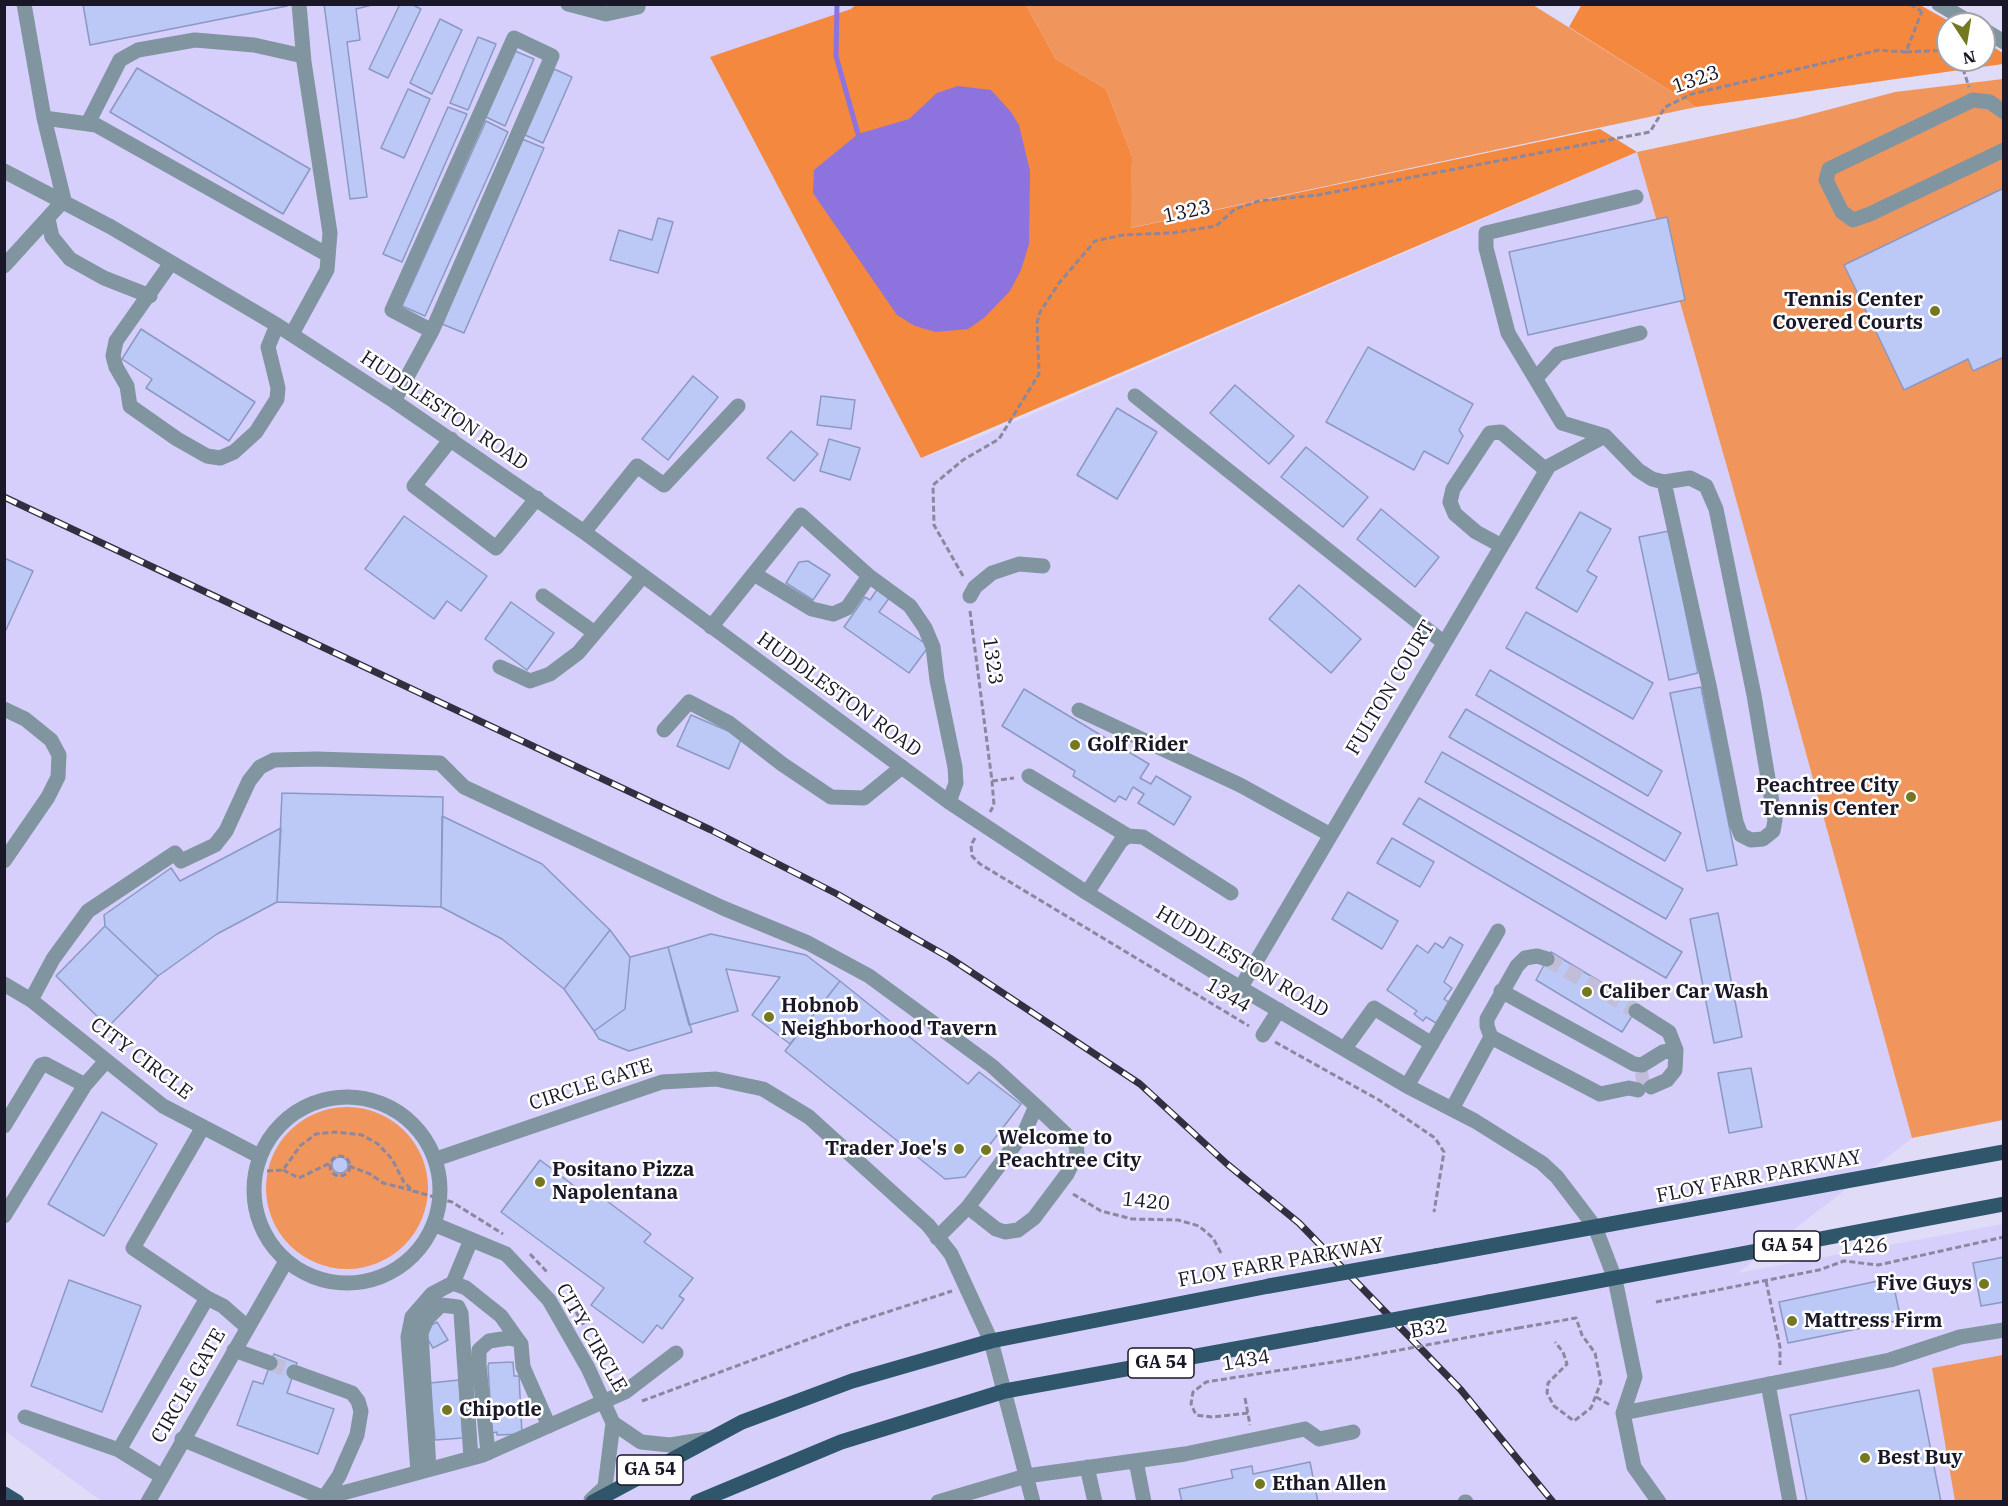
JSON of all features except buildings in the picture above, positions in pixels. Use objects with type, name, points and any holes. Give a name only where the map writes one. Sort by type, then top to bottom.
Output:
[{"type":"main road","name":"FLOY FARR PARKWAY","points":[[591,1502],[708,1439],[815,1393],[991,1341],[1269,1286],[2004,1152]]},
{"type":"main road","name":"GA 54","points":[[697,1502],[842,1442],[1005,1391],[1615,1279],[2004,1204]]},
{"type":"main road","points":[[4,1494],[17,1502]]},
{"type":"street","points":[[4,266],[64,200],[44,118],[24,4]]},
{"type":"street","points":[[292,334],[327,270],[330,232],[303,56],[299,4]]},
{"type":"street","points":[[568,4],[606,14],[638,6]]},
{"type":"street","points":[[1939,4],[1953,12]]},
{"type":"street","points":[[394,400],[432,331],[552,56],[514,38],[392,310],[432,331]]},
{"type":"street","points":[[88,123],[120,60],[138,50],[195,40],[254,45],[303,56]]},
{"type":"street","points":[[2004,112],[1990,102],[1973,100],[1829,169],[1826,180],[1842,212],[1853,220],[2004,150]]},
{"type":"street","points":[[44,118],[88,123],[136,146],[328,255]]},
{"type":"street","name":"HUDDLESTON ROAD","points":[[4,171],[64,200],[277,325],[394,400],[584,532],[949,802],[1087,893],[1240,987],[1542,1163],[1557,1177],[1595,1227],[1615,1279],[1635,1377],[1623,1413]]},
{"type":"street","points":[[1636,197],[1486,233],[1486,248],[1508,333],[1537,376],[1562,423],[1605,436],[1638,470],[1664,482],[1690,478],[1706,486],[1716,509],[1754,695],[1775,819],[1773,831],[1763,839],[1751,840],[1741,835],[1736,822],[1709,685],[1664,482]]},
{"type":"street","points":[[48,219],[52,237],[70,259],[104,278],[150,296]]},
{"type":"street","points":[[171,263],[150,296],[116,341],[113,356],[116,367],[127,386],[130,406],[177,439],[214,458],[227,456],[245,444],[277,399],[278,388],[267,347],[277,325]]},
{"type":"street","points":[[1537,376],[1558,354],[1640,333]]},
{"type":"street","points":[[1135,396],[1443,642]]},
{"type":"street","points":[[584,532],[637,466],[664,485],[738,406]]},
{"type":"street","points":[[1500,545],[1476,532],[1455,514],[1450,502],[1453,489],[1490,433],[1501,432],[1546,470]]},
{"type":"street","name":"FULTON COURT","points":[[1240,987],[1546,470],[1549,466],[1605,436]]},
{"type":"street","points":[[451,439],[414,486],[496,548],[537,498]]},
{"type":"street","points":[[711,627],[801,515],[869,576],[910,606],[925,628],[933,647],[937,680],[955,767],[956,783],[949,802]]},
{"type":"street","points":[[970,596],[975,587],[992,573],[1019,564],[1043,566]]},
{"type":"street","points":[[754,574],[812,609],[833,614],[847,608],[869,576]]},
{"type":"street","points":[[500,667],[530,681],[550,674],[578,653],[643,576]]},
{"type":"street","points":[[543,596],[595,633]]},
{"type":"street","points":[[664,730],[689,702],[729,723],[782,764],[831,797],[864,798],[902,767]]},
{"type":"street","points":[[4,709],[25,719],[51,740],[59,755],[58,777],[48,797],[4,861]]},
{"type":"street","points":[[1079,710],[1240,785],[1329,834]]},
{"type":"street","points":[[31,1000],[53,959],[88,911],[175,853],[181,861],[215,845],[226,831],[249,782],[260,767],[274,760],[317,759],[440,763],[464,788],[723,908],[808,943],[869,976],[992,1066],[1076,1143],[1077,1153],[1074,1162],[1034,1218],[1018,1230],[1005,1232],[996,1229],[968,1207]]},
{"type":"street","points":[[1029,776],[1128,836],[1143,837],[1232,893]]},
{"type":"street","points":[[1087,893],[1121,841],[1128,836]]},
{"type":"street","points":[[1407,1086],[1498,931]]},
{"type":"street","points":[[1547,959],[1537,956],[1525,958],[1501,992],[1487,1019],[1486,1026],[1491,1037],[1600,1094],[1666,1080],[1675,1070],[1676,1050],[1668,1032],[1636,1011]]},
{"type":"street","name":"CITY CIRCLE","points":[[4,984],[31,1000],[163,1106],[203,1127],[257,1162]]},
{"type":"street","points":[[1501,992],[1634,1064],[1642,1065],[1664,1052],[1676,1050]]},
{"type":"street","points":[[1345,1048],[1374,1008],[1432,1044]]},
{"type":"street","points":[[1263,1035],[1279,1010]]},
{"type":"street","points":[[1452,1109],[1491,1037]]},
{"type":"street","points":[[4,1216],[85,1085],[106,1061]]},
{"type":"street","points":[[5,1124],[41,1065],[45,1064],[85,1085]]},
{"type":"street","name":"CIRCLE GATE","points":[[436,1159],[662,1082],[716,1079],[763,1089],[809,1117],[928,1225],[951,1254],[968,1286],[991,1341],[1033,1502]]},
{"type":"street","points":[[334,1097],[364,1097],[389,1106],[416,1126],[436,1159],[438,1199],[436,1226],[422,1247],[399,1267],[374,1278],[346,1282],[316,1277],[285,1263],[266,1238],[256,1211],[253,1188],[257,1162],[268,1138],[286,1120],[309,1104],[334,1097]]},
{"type":"street","points":[[937,1238],[968,1207],[1025,1131],[1036,1106]]},
{"type":"street","points":[[203,1127],[133,1248],[207,1298],[223,1306],[247,1328]]},
{"type":"street","name":"CITY CIRCLE","points":[[436,1226],[506,1254],[549,1300],[605,1401],[613,1423],[605,1487],[591,1502]]},
{"type":"street","points":[[423,1471],[408,1337],[412,1317],[432,1294],[453,1283],[471,1240]]},
{"type":"street","name":"CIRCLE GATE","points":[[146,1500],[285,1263]]},
{"type":"street","points":[[453,1283],[460,1294],[458,1307],[461,1313],[471,1458]]},
{"type":"street","points":[[453,1283],[466,1288],[501,1316],[521,1344],[523,1367],[549,1426]]},
{"type":"street","points":[[119,1450],[207,1298]]},
{"type":"street","points":[[423,1471],[421,1333],[427,1319],[441,1305],[458,1307]]},
{"type":"street","points":[[1659,1502],[1634,1467],[1623,1413],[1890,1360],[1960,1336],[2004,1330]]},
{"type":"street","points":[[488,1453],[479,1350],[489,1341],[518,1340]]},
{"type":"street","points":[[234,1350],[270,1363]]},
{"type":"street","points":[[182,1439],[324,1498],[488,1453],[625,1392],[676,1353]]},
{"type":"street","points":[[294,1372],[352,1393],[358,1401],[360,1411],[357,1435],[339,1476],[324,1498]]},
{"type":"street","points":[[1768,1384],[1790,1502]]},
{"type":"street","points":[[25,1417],[119,1450],[161,1476]]},
{"type":"street","name":"CITY CIRCLE","points":[[613,1423],[641,1442],[670,1445],[708,1439]]},
{"type":"street","points":[[938,1502],[976,1496],[1026,1476],[1185,1454],[1305,1428],[1319,1439],[1353,1432]]},
{"type":"street","points":[[1136,1461],[1144,1502]]},
{"type":"street","points":[[1087,1467],[1095,1502]]},
{"type":"path","points":[[1922,11],[1906,52],[1936,51]]},
{"type":"path","name":"1323","points":[[982,823],[994,805],[970,619],[970,596],[958,564],[934,525],[933,485],[963,460],[999,439],[1040,374],[1037,323],[1040,312],[1059,283],[1095,241],[1123,235],[1172,233],[1216,226],[1235,209],[1259,201],[1318,195],[1650,132],[1665,107],[1692,94],[1879,50],[1906,52]]},
{"type":"path","points":[[1964,72],[1973,100]]},
{"type":"path","points":[[992,781],[1029,776]]},
{"type":"path","name":"1344","points":[[982,823],[971,845],[972,856],[980,864],[1263,1035],[1379,1100],[1435,1138],[1444,1152],[1434,1212]]},
{"type":"path","points":[[283,1170],[300,1146],[316,1134],[335,1132],[362,1136],[378,1144],[392,1159],[404,1182],[413,1191]]},
{"type":"path","points":[[257,1162],[271,1172],[283,1170],[299,1178],[330,1163],[335,1156],[345,1156],[349,1166],[370,1174],[383,1183],[452,1202],[509,1238]]},
{"type":"path","points":[[330,1163],[334,1175],[344,1175],[349,1166]]},
{"type":"path","name":"1420","points":[[1059,1184],[1101,1211],[1132,1219],[1179,1220],[1199,1226],[1213,1238],[1222,1255]]},
{"type":"path","name":"1426","points":[[1656,1302],[1819,1270],[1844,1261],[1878,1265],[2004,1237]]},
{"type":"path","points":[[524,1249],[538,1260],[550,1275]]},
{"type":"path","points":[[1766,1281],[1780,1347],[1783,1380]]},
{"type":"path","points":[[625,1392],[635,1404],[847,1325],[968,1286]]},
{"type":"path","points":[[575,1310],[587,1330]]},
{"type":"path","name":"B32","points":[[1346,1360],[1576,1318],[1582,1335],[1595,1353],[1601,1382],[1591,1408],[1574,1421],[1554,1406],[1547,1393],[1548,1383],[1567,1364],[1563,1352],[1555,1342]]},
{"type":"path","name":"1434","points":[[1248,1413],[1212,1417],[1196,1415],[1191,1404],[1193,1392],[1206,1382],[1346,1360]]},
{"type":"path","points":[[1245,1398],[1253,1439]]},
{"type":"shaded area","points":[[1582,4],[1920,5],[1936,14],[1936,72],[1946,72],[1696,107],[1569,27]]},
{"type":"shaded area","points":[[5,5],[854,5],[851,9],[711,57],[921,458],[977,438],[1637,152],[1729,474],[1912,1138],[1738,1273],[2003,1224],[2003,1501],[103,1502],[5,1431]]},
{"type":"shaded area","points":[[855,5],[1026,5],[1056,59],[1106,89],[1132,156],[1131,228],[1600,129],[1637,152],[921,458],[710,57],[851,9]]},
{"type":"shaded area","points":[[1026,5],[1533,5],[1696,107],[1130,228],[1132,156],[1106,89],[1056,59]]},
{"type":"shaded area","points":[[1996,49],[2003,53],[2003,64],[1996,65]]},
{"type":"shaded area","name":"Peachtree City Tennis Center","points":[[2003,79],[2003,1120],[1912,1138],[1729,474],[1637,152],[1797,118],[1895,92]]},
{"type":"shaded area","points":[[958,86],[991,90],[1011,112],[1019,125],[1030,171],[1029,244],[1021,270],[1010,291],[984,318],[968,329],[936,332],[915,326],[897,315],[813,193],[814,170],[858,134],[909,119],[937,93]]},
{"type":"shaded area","points":[[347,1107],[378,1114],[392,1121],[404,1131],[414,1143],[421,1157],[428,1188],[421,1219],[414,1233],[404,1245],[392,1255],[378,1262],[347,1269],[316,1262],[302,1255],[290,1245],[280,1233],[273,1219],[266,1188],[273,1157],[280,1143],[290,1131],[302,1121],[316,1114]]},
{"type":"shaded area","points":[[2003,1355],[2003,1501],[1955,1501],[1932,1368]]},
{"type":"waterway","points":[[837,4],[836,56],[858,134]]},
{"type":"tunnel","points":[[1547,959],[1636,1011]]},
{"type":"tunnel","points":[[1636,1080],[1649,1078]]},
{"type":"tunnel","points":[[270,1363],[294,1372]]},
{"type":"railway","points":[[4,497],[711,830],[837,894],[950,958],[1140,1084],[1227,1164],[1299,1223],[1461,1390],[1553,1502]]},
{"type":"place","name":"Tennis Center Covered Courts","points":[[1935,311]]},
{"type":"place","name":"Golf Rider","points":[[1075,745]]},
{"type":"place","name":"Peachtree City Tennis Center","points":[[1911,797]]},
{"type":"place","name":"Caliber Car Wash","points":[[1587,992]]},
{"type":"place","name":"Hobnob Neighborhood Tavern","points":[[769,1017]]},
{"type":"place","name":"Trader Joe's","points":[[959,1149]]},
{"type":"place","name":"Welcome to Peachtree City","points":[[986,1150]]},
{"type":"place","name":"Positano Pizza Napolentana","points":[[540,1182]]},
{"type":"place","name":"Five Guys","points":[[1984,1284]]},
{"type":"place","name":"Mattress Firm","points":[[1792,1321]]},
{"type":"place","name":"Chipotle","points":[[447,1410]]},
{"type":"place","name":"Best Buy","points":[[1865,1458]]},
{"type":"place","name":"Ethan Allen","points":[[1260,1484]]}]
